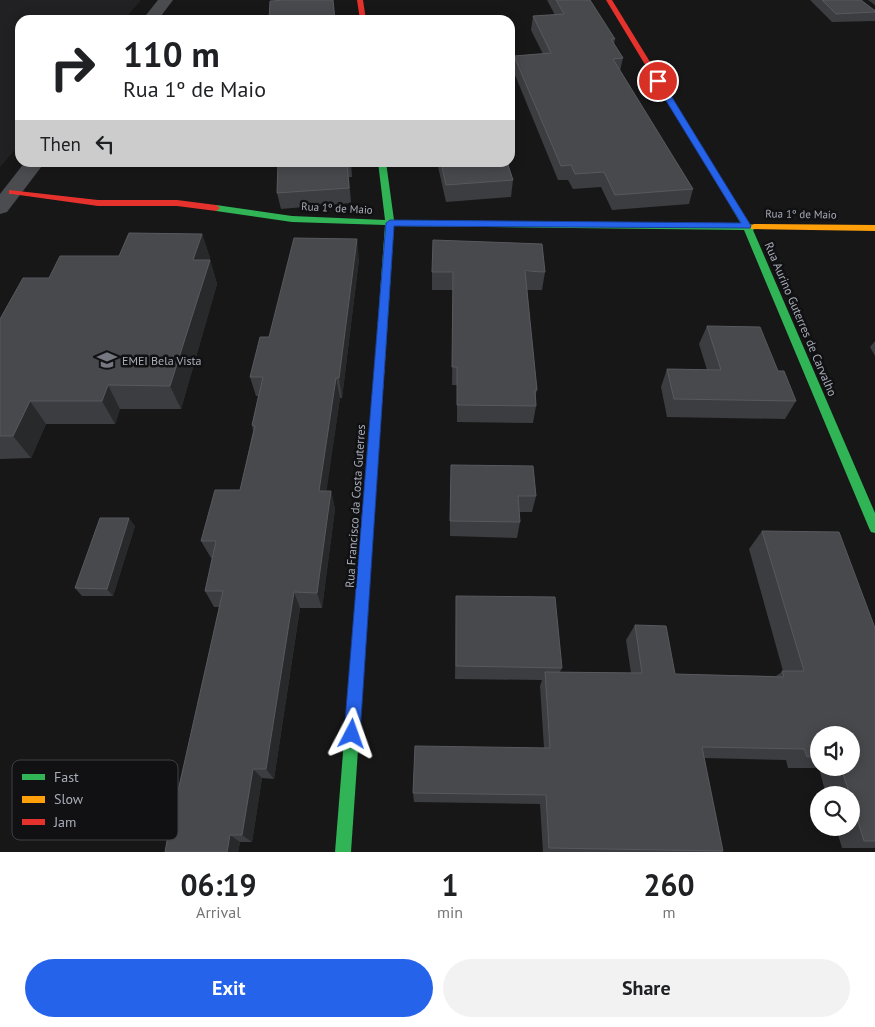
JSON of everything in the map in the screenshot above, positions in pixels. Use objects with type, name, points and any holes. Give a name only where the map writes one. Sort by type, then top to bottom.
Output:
[{"type":"street","points":[[154,15],[166,0]]},
{"type":"street","points":[[360,0],[362,15]]},
{"type":"street","name":"Rua Aurino Guterres de Carvalho","points":[[609,0],[747,226],[875,528]]},
{"type":"street","points":[[0,208],[32,167]]},
{"type":"street","name":"Rua Francisco da Costa Guterres","points":[[343,852],[390,223],[383,167]]},
{"type":"street","name":"Rua 1º de Maio","points":[[12,192],[98,202],[176,203],[292,219],[390,223],[875,228]]},
{"type":"shaded area","points":[[0,0],[141,0],[128,15],[15,15],[15,150],[0,167]]},
{"type":"building","points":[[333,0],[334,15],[269,15],[270,1]]},
{"type":"building","points":[[556,0],[590,0],[615,39],[611,39],[623,58],[613,59],[693,189],[615,195],[604,172],[575,174],[571,165],[561,166],[515,56],[551,53],[533,16],[564,14]]},
{"type":"building","points":[[822,0],[861,0],[875,10],[875,12],[836,14]]},
{"type":"building","points":[[278,167],[347,167],[349,188],[277,193]]},
{"type":"building","points":[[442,167],[509,167],[513,180],[446,185]]},
{"type":"building","points":[[129,233],[202,234],[193,260],[210,260],[170,386],[108,385],[102,401],[30,401],[13,436],[0,436],[0,319],[23,278],[49,278],[60,256],[119,256]]},
{"type":"building","points":[[294,238],[357,239],[339,378],[336,378],[319,491],[331,491],[317,593],[294,592],[266,769],[253,769],[242,835],[230,835],[227,852],[165,852],[167,840],[178,840],[178,791],[223,591],[205,591],[216,541],[201,541],[215,490],[240,490],[255,426],[252,425],[263,377],[250,377],[260,337],[269,337]]},
{"type":"building","points":[[433,240],[542,244],[545,272],[525,271],[537,390],[535,390],[536,406],[457,405],[457,367],[452,367],[453,272],[432,272]]},
{"type":"building","points":[[707,326],[760,327],[778,371],[784,371],[796,401],[674,399],[667,369],[721,370]]},
{"type":"building","points":[[451,465],[533,466],[536,496],[518,496],[520,522],[450,521]]},
{"type":"building","points":[[100,518],[129,518],[107,589],[75,588]]},
{"type":"building","points":[[762,531],[839,532],[875,628],[875,841],[864,841],[860,828],[860,786],[847,786],[844,776],[860,776],[860,726],[810,726],[810,757],[807,757],[804,749],[702,747],[723,851],[549,848],[546,795],[413,793],[415,746],[550,748],[545,672],[642,673],[635,625],[666,626],[675,674],[784,677],[782,671],[804,671]]},
{"type":"building","points":[[456,596],[555,597],[562,668],[456,666]]},
{"type":"traffic: fast","points":[[381,348],[390,223],[383,167]]},
{"type":"traffic: fast","points":[[732,202],[747,226],[875,528]]},
{"type":"traffic: fast","points":[[216,208],[292,219],[390,223],[754,227]]},
{"type":"traffic: fast","points":[[343,852],[368,517]]},
{"type":"traffic: slow","points":[[754,227],[875,228]]},
{"type":"traffic: slow","points":[[368,517],[381,348]]},
{"type":"traffic: jam","points":[[360,0],[362,15]]},
{"type":"traffic: jam","points":[[609,0],[732,202]]},
{"type":"traffic: jam","points":[[12,192],[98,203],[177,203],[216,208]]},
{"type":"place","name":"EMEI Bela Vista","points":[[107,360]]},
{"type":"route","points":[[352,734],[390,223],[747,226],[658,81]]}]
